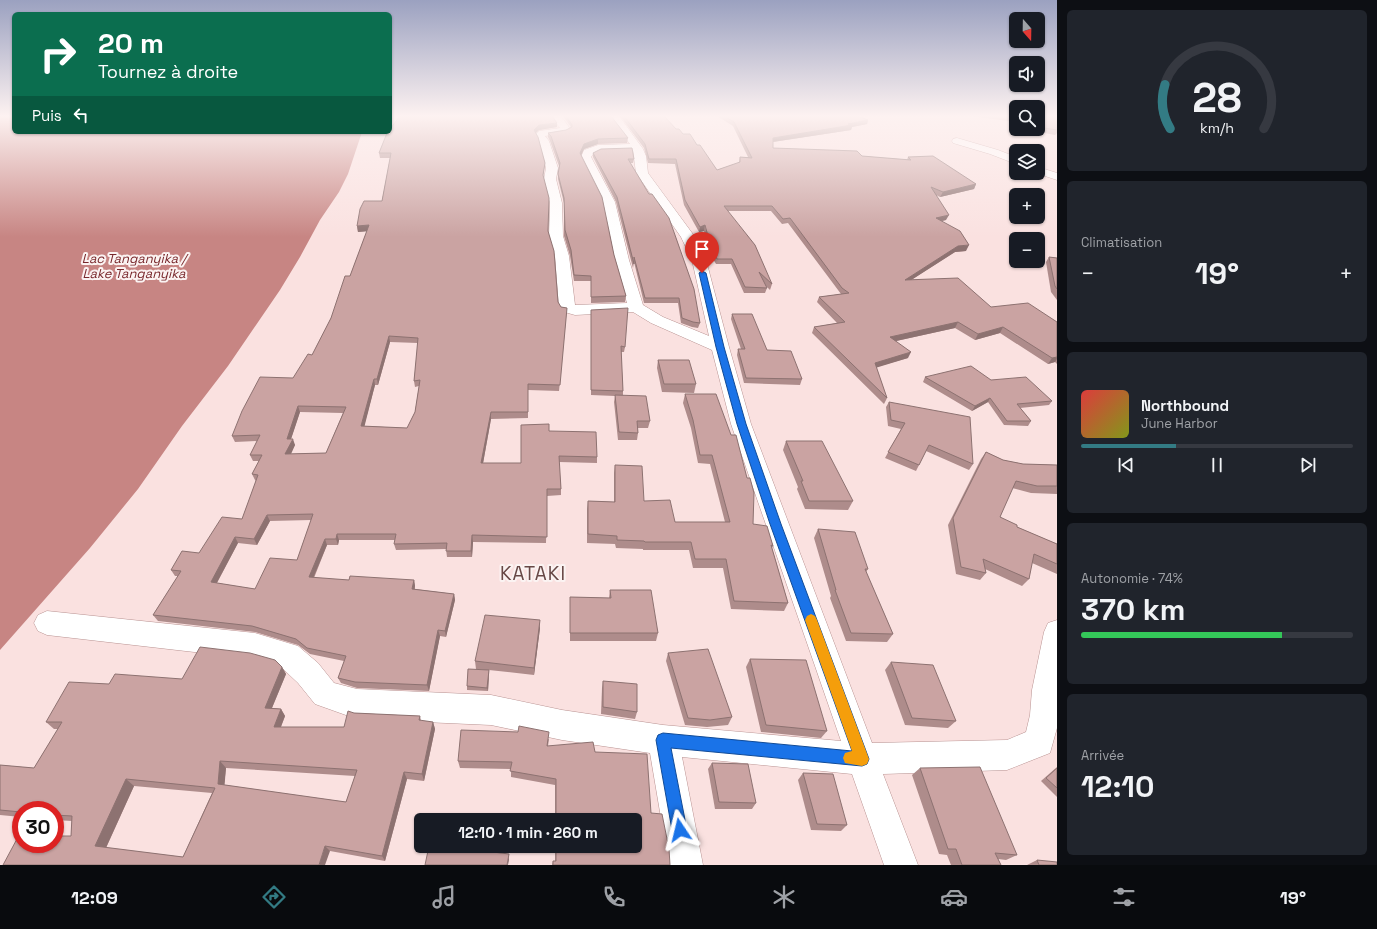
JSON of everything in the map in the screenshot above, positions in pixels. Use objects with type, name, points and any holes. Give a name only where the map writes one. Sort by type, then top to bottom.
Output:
[{"type":"street","points":[[549,156],[552,168],[550,179],[556,203],[556,236],[562,256],[568,308],[575,310],[636,307],[657,320],[720,347]]},
{"type":"street","points":[[586,156],[608,202],[622,260],[636,307]]},
{"type":"street","points":[[640,156],[642,173],[688,237],[699,260],[720,347],[744,431],[776,524],[902,865]]},
{"type":"street","points":[[1045,172],[1057,176]]},
{"type":"street","points":[[47,623],[255,646],[288,655],[308,673],[325,694],[357,704],[491,710],[562,724],[663,740],[862,759],[1007,755],[1039,742],[1045,715],[1046,690],[1057,632]]},
{"type":"street","points":[[663,740],[686,865]]},
{"type":"water","name":"Lac Tanganyika / Lake Tanganyika","points":[[0,156],[354,156],[348,174],[339,192],[320,220],[300,257],[280,290],[228,366],[182,426],[138,489],[90,548],[0,650]]},
{"type":"building","points":[[390,156],[543,156],[545,163],[543,175],[549,198],[548,231],[554,251],[558,302],[561,307],[567,308],[560,385],[528,384],[528,412],[491,412],[481,463],[521,463],[521,425],[549,424],[549,431],[596,432],[597,457],[559,456],[561,489],[547,489],[547,537],[472,535],[471,551],[446,551],[447,543],[394,544],[396,534],[337,534],[336,539],[325,539],[309,577],[349,580],[350,576],[414,580],[412,589],[454,594],[445,631],[438,630],[427,685],[355,682],[338,678],[346,656],[307,648],[296,639],[252,626],[153,615],[181,571],[171,570],[182,551],[199,553],[222,517],[242,519],[258,475],[252,474],[262,455],[250,455],[260,435],[232,436],[242,411],[260,377],[293,378],[308,354],[312,355],[331,318],[345,276],[350,276],[369,225],[357,226],[360,209],[364,201],[382,201]],"holes":[[[389,336],[418,338],[414,381],[420,380],[415,412],[407,428],[361,426],[374,379],[377,379]],[[298,406],[346,407],[326,453],[285,454],[293,439],[287,439]],[[313,514],[297,560],[270,558],[255,589],[211,582],[235,537],[254,539],[267,515]]]},
{"type":"building","points":[[558,156],[582,156],[602,197],[614,255],[626,296],[591,297],[591,276],[574,275],[571,250],[565,230],[564,198],[558,174],[560,163]]},
{"type":"building","points":[[595,156],[634,156],[634,159],[628,159],[649,194],[652,194],[669,218],[694,289],[700,323],[682,318],[679,298],[645,298],[634,257],[634,264],[617,197]]},
{"type":"building","points":[[648,156],[708,156],[717,170],[740,162],[740,157],[866,156],[911,160],[908,157],[934,156],[976,184],[943,192],[931,187],[949,215],[936,218],[960,231],[969,245],[958,246],[905,280],[958,278],[991,307],[1028,303],[1057,322],[1057,357],[1052,358],[1003,327],[978,334],[958,322],[890,337],[911,352],[875,363],[887,398],[814,327],[845,322],[819,297],[849,293],[842,288],[790,218],[783,219],[772,206],[724,206],[755,245],[772,284],[759,272],[767,288],[745,287],[732,259],[717,259],[711,247],[705,225],[700,227],[685,200],[676,159],[649,159]]},
{"type":"building","points":[[1049,257],[1057,258],[1057,289],[1055,286]]},
{"type":"building","points":[[628,308],[625,347],[621,346],[623,391],[591,390],[591,310]]},
{"type":"building","points":[[732,314],[752,314],[767,350],[791,351],[802,379],[746,378],[738,349],[745,349]]},
{"type":"building","points":[[658,360],[689,360],[696,384],[664,384]]},
{"type":"building","points":[[971,366],[991,380],[1026,377],[1052,401],[1017,404],[1031,421],[1007,421],[990,398],[975,406],[925,377]]},
{"type":"building","points":[[685,394],[716,394],[731,435],[736,435],[747,478],[750,478],[754,493],[753,524],[767,526],[788,603],[734,601],[726,559],[695,559],[691,542],[645,542],[617,540],[617,536],[588,534],[588,501],[615,502],[615,465],[642,466],[644,501],[670,500],[675,522],[730,522],[712,455],[700,455],[693,420]]},
{"type":"building","points":[[615,395],[646,396],[650,421],[637,421],[638,433],[619,432]]},
{"type":"building","points":[[889,402],[970,417],[973,464],[929,445],[919,465],[888,452],[905,423],[891,420]]},
{"type":"building","points":[[786,441],[822,441],[853,501],[809,501],[801,481],[803,481]]},
{"type":"building","points":[[986,452],[1003,460],[1023,464],[1057,465],[1057,486],[1037,486],[1016,481],[1000,517],[1017,525],[1017,527],[1057,544],[1057,564],[1034,554],[1029,579],[983,559],[986,573],[961,567],[953,518]]},
{"type":"building","points":[[818,529],[855,532],[868,569],[865,569],[893,634],[851,633],[835,590]]},
{"type":"building","points":[[610,590],[651,590],[658,633],[570,633],[570,597],[611,598]]},
{"type":"building","points":[[485,615],[540,620],[534,668],[475,661]]},
{"type":"building","points":[[200,647],[250,653],[275,660],[282,667],[265,708],[281,709],[274,727],[344,727],[348,711],[354,713],[420,716],[419,720],[433,722],[422,774],[404,772],[382,856],[325,846],[319,865],[3,865],[12,848],[12,853],[64,853],[64,836],[71,836],[72,816],[64,816],[64,801],[12,801],[12,811],[0,810],[0,765],[34,768],[62,722],[46,722],[69,682],[109,684],[115,674],[182,679]],"holes":[[[220,761],[357,770],[346,802],[218,784]],[[126,779],[215,788],[183,857],[95,846]]]},
{"type":"building","points":[[708,649],[732,717],[710,720],[688,718],[668,653]]},
{"type":"building","points":[[750,659],[806,660],[827,731],[766,725]]},
{"type":"building","points":[[891,662],[933,665],[956,721],[912,718]]},
{"type":"building","points":[[468,669],[489,670],[487,688],[467,686]]},
{"type":"building","points":[[603,681],[637,684],[637,712],[603,707]]},
{"type":"building","points":[[519,726],[549,732],[547,746],[593,742],[595,752],[647,754],[651,813],[662,814],[669,849],[670,865],[553,865],[553,861],[556,861],[556,853],[642,853],[642,813],[556,813],[556,779],[510,771],[512,762],[458,761],[461,730],[518,732]]},
{"type":"building","points":[[712,763],[748,764],[756,803],[719,802]]},
{"type":"building","points":[[980,767],[1017,855],[995,853],[1001,865],[962,865],[956,849],[948,849],[920,768]]},
{"type":"building","points":[[1057,768],[1057,788],[1046,778]]},
{"type":"building","points":[[803,773],[833,774],[847,825],[817,824]]},
{"type":"building","points":[[428,853],[509,854],[507,865],[425,865]]},
{"type":"building","points":[[1037,860],[1057,862],[1057,865],[1039,865]]},
{"type":"slow traffic","points":[[811,620],[862,759],[850,758]]},
{"type":"district","name":"KATAKI","points":[[533,573]]},
{"type":"route","points":[[680,830],[663,740],[862,759],[741,424],[702,273]]}]
